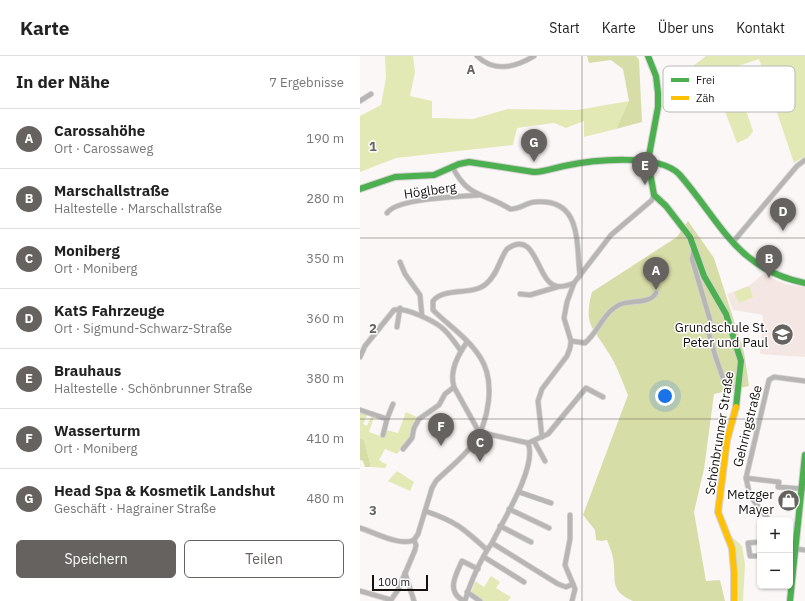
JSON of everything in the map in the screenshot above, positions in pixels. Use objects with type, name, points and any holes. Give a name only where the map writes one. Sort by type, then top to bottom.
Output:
[{"type":"street","points":[[477,56],[489,65],[507,66],[518,64],[534,56]]},
{"type":"street","points":[[542,437],[538,401],[542,389],[566,356],[571,341],[564,318],[567,302],[574,283],[611,235],[652,200],[654,195],[648,161],[658,108],[658,93],[656,76],[648,56]]},
{"type":"street","points":[[360,101],[371,94]]},
{"type":"street","points":[[733,242],[797,166],[805,160]]},
{"type":"street","points":[[360,189],[384,179],[439,173],[452,166],[468,161],[524,171],[542,172],[566,165],[648,161],[667,166],[675,171],[733,242],[753,263],[770,274],[789,281],[805,283]]},
{"type":"street","name":"Höglberg","points":[[452,166],[461,182],[479,195],[498,201],[513,210],[533,202],[553,203],[565,209],[573,221],[580,276]]},
{"type":"street","name":"Höglberg","points":[[387,213],[390,208],[408,202],[479,195]]},
{"type":"street","name":"Schönbrunner Straße","points":[[654,195],[666,206],[690,237],[704,276],[726,314],[741,361],[735,414],[727,440],[718,512],[719,522],[728,536],[734,558],[734,601]]},
{"type":"street","points":[[360,528],[403,542],[414,540],[418,534],[436,481],[466,452],[479,432],[489,405],[488,380],[481,358],[467,342],[433,310],[434,301],[444,294],[464,292],[480,288],[486,284],[495,274],[503,254],[510,246],[519,244],[526,246],[532,251],[545,276],[551,284],[558,287]]},
{"type":"street","name":"Schönbrunner Straße","points":[[694,250],[692,259],[710,320],[709,334],[721,377],[725,384]]},
{"type":"street","points":[[400,262],[405,274],[419,293],[422,316]]},
{"type":"street","points":[[520,294],[530,295],[574,283]]},
{"type":"street","points":[[571,341],[585,343],[611,310],[624,303],[641,301],[654,296],[656,293]]},
{"type":"street","points":[[397,327],[400,308]]},
{"type":"street","points":[[360,357],[369,341],[394,310],[400,308],[422,316],[441,326],[461,351]]},
{"type":"street","points":[[467,342],[453,369],[452,379],[454,387],[479,432],[528,443],[542,437],[558,424],[586,388],[603,397]]},
{"type":"street","name":"Gehringstraße","points":[[767,517],[750,496],[746,478],[752,449],[771,378],[805,381]]},
{"type":"street","points":[[404,449],[412,438],[419,418],[439,405],[445,394],[454,387]]},
{"type":"street","points":[[383,435],[393,404]]},
{"type":"street","points":[[360,410],[387,420]]},
{"type":"street","points":[[534,441],[545,461]]},
{"type":"street","points":[[478,569],[462,561],[453,583],[453,590],[458,598],[465,601],[484,557],[486,549],[492,543],[519,492],[527,466],[528,443]]},
{"type":"street","points":[[793,541],[802,517],[805,455]]},
{"type":"street","points":[[746,478],[779,482],[778,487],[804,489]]},
{"type":"street","points":[[519,492],[551,503]]},
{"type":"street","points":[[509,510],[549,528]]},
{"type":"street","points":[[425,511],[449,519],[467,532],[486,549]]},
{"type":"street","points":[[570,515],[570,539],[565,566],[575,589],[572,601]]},
{"type":"street","points":[[500,526],[531,542]]},
{"type":"street","points":[[360,591],[391,601],[415,550],[416,544],[414,540]]},
{"type":"street","points":[[757,542],[748,543],[750,556],[757,556]]},
{"type":"street","points":[[492,543],[558,584],[566,587],[573,584]]},
{"type":"street","points":[[793,554],[805,550]]},
{"type":"street","points":[[484,557],[524,582]]},
{"type":"street","points":[[405,573],[414,601]]},
{"type":"street","points":[[790,601],[791,589]]},
{"type":"street","points":[[468,592],[480,601]]},
{"type":"shaded area","name":"Grundschule St. Peter und Paul","points":[[763,274],[785,284],[805,287],[805,357],[760,354],[763,315],[733,310],[727,294],[749,286]]},
{"type":"green space","points":[[385,56],[413,56],[415,72],[410,96],[432,101],[432,118],[473,119],[508,109],[577,110],[629,101],[616,129],[584,137],[584,121],[566,128],[554,123],[517,128],[513,145],[396,158],[360,172],[360,116],[381,105],[386,78]]},
{"type":"green space","points":[[587,56],[636,56],[639,60],[642,122],[616,129],[629,101],[623,69],[611,60],[589,63]]},
{"type":"green space","points":[[706,56],[805,56],[805,156],[794,163],[777,112],[795,112],[795,66],[761,66],[759,59],[739,66],[693,66]]},
{"type":"green space","points":[[725,112],[747,112],[753,131],[748,138],[737,143]]},
{"type":"green space","points":[[688,221],[714,258],[744,352],[749,386],[714,394],[704,469],[694,512],[706,581],[720,580],[725,601],[633,601],[620,593],[615,584],[613,558],[607,540],[596,540],[595,530],[583,515],[628,395],[614,362],[591,325],[589,319],[589,303],[592,292],[677,237]]},
{"type":"green space","points":[[749,286],[753,297],[739,303],[734,292]]},
{"type":"green space","points":[[360,412],[367,415],[363,424],[367,426],[371,417],[374,417],[369,432],[383,437],[386,430],[398,433],[406,412],[419,418],[408,441],[397,454],[385,449],[379,460],[387,465],[385,468],[371,467],[364,440],[360,438]]},
{"type":"green space","points":[[360,438],[364,440],[371,467],[365,467],[363,461],[360,460]]},
{"type":"green space","points":[[397,471],[414,482],[410,491],[388,481]]},
{"type":"green space","points":[[730,535],[742,546],[745,564],[743,601],[736,601],[737,559]]},
{"type":"green space","points":[[491,576],[500,582],[496,588],[511,597],[508,601],[483,601],[471,593],[475,581],[484,587]]},
{"type":"traffic: fast","points":[[648,56],[656,76],[658,93],[658,107],[648,161],[654,195],[666,206],[690,237],[704,276],[726,314],[741,361],[736,407]]},
{"type":"traffic: fast","points":[[360,189],[395,177],[434,175],[459,164],[469,162],[534,172],[608,160],[656,163],[669,167],[679,174],[719,226],[746,255],[762,267],[781,276],[805,283]]},
{"type":"traffic: fast","points":[[790,601],[805,455]]},
{"type":"traffic: slow","points":[[734,601],[732,548],[718,512],[727,440],[736,407]]},
{"type":"place","name":"Head Spa & Kosmetik Landshut","points":[[534,162]]},
{"type":"place","name":"Brauhaus","points":[[645,185]]},
{"type":"place","name":"KatS Fahrzeuge","points":[[783,231]]},
{"type":"place","name":"Marschallstraße","points":[[769,278]]},
{"type":"place","name":"Carossahöhe","points":[[656,290]]},
{"type":"place","name":"Grundschule St. Peter und Paul","points":[[783,334]]},
{"type":"place","name":"Wasserturm","points":[[441,446]]},
{"type":"place","name":"Moniberg","points":[[480,462]]},
{"type":"place","name":"Metzger Mayer","points":[[789,501]]}]
